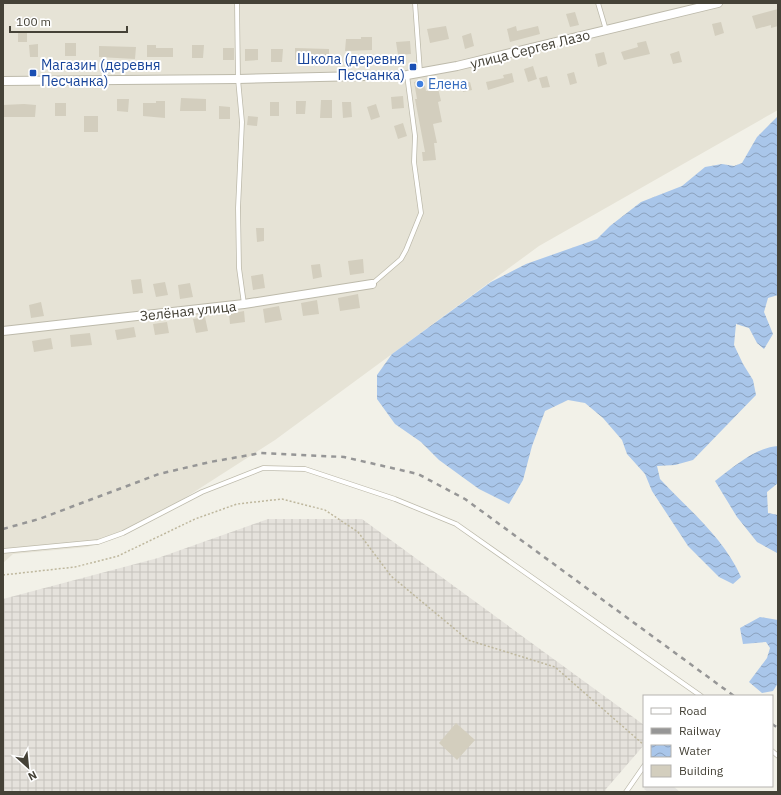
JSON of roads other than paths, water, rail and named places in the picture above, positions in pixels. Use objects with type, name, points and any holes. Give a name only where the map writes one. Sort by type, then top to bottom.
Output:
[{"type":"street","name":"улица Сергея Лазо","points":[[3,81],[238,79],[407,75],[457,66],[718,3]]},
{"type":"street","name":"Зелёная улица","points":[[3,331],[244,304],[372,284]]},
{"type":"lane","points":[[237,3],[238,79],[242,122],[238,208],[239,268],[244,304]]},
{"type":"lane","points":[[416,3],[420,73]]},
{"type":"lane","points":[[598,3],[606,30]]},
{"type":"lane","points":[[372,284],[401,259],[421,214],[414,162],[415,136],[407,75]]},
{"type":"lane","points":[[3,551],[98,542],[123,533],[202,492],[263,468],[305,469],[395,499],[456,524],[699,695]]},
{"type":"lane","points":[[628,791],[643,768]]},
{"type":"water","points":[[778,116],[778,295],[768,298],[764,312],[773,334],[764,349],[757,343],[749,328],[736,324],[734,345],[753,380],[756,395],[693,460],[675,465],[657,466],[660,479],[705,525],[725,549],[741,577],[733,584],[719,577],[688,546],[652,491],[645,474],[627,454],[622,440],[603,418],[585,403],[568,400],[545,411],[532,446],[523,480],[509,504],[479,489],[439,460],[421,442],[395,424],[377,399],[377,375],[392,354],[491,282],[526,264],[597,239],[610,226],[641,202],[682,186],[705,167],[722,164],[734,166],[742,163],[757,137]]},
{"type":"water","points":[[778,446],[778,483],[767,492],[768,513],[778,515],[777,553],[757,542],[737,517],[715,481],[753,454],[761,450]]},
{"type":"water","points":[[760,617],[778,620],[778,683],[773,691],[762,693],[749,682],[767,658],[770,648],[766,642],[743,644],[740,628]]},
{"type":"railway","points":[[3,529],[39,519],[159,474],[210,462],[261,453],[344,457],[418,474],[465,499],[733,695]]},
{"type":"railway","points":[[773,725],[778,728]]},
{"type":"place","name":"Школа (деревня Песчанка)","points":[[413,67]]},
{"type":"place","name":"Магазин (деревня Песчанка)","points":[[33,73]]},
{"type":"place","name":"Елена","points":[[420,84]]}]
